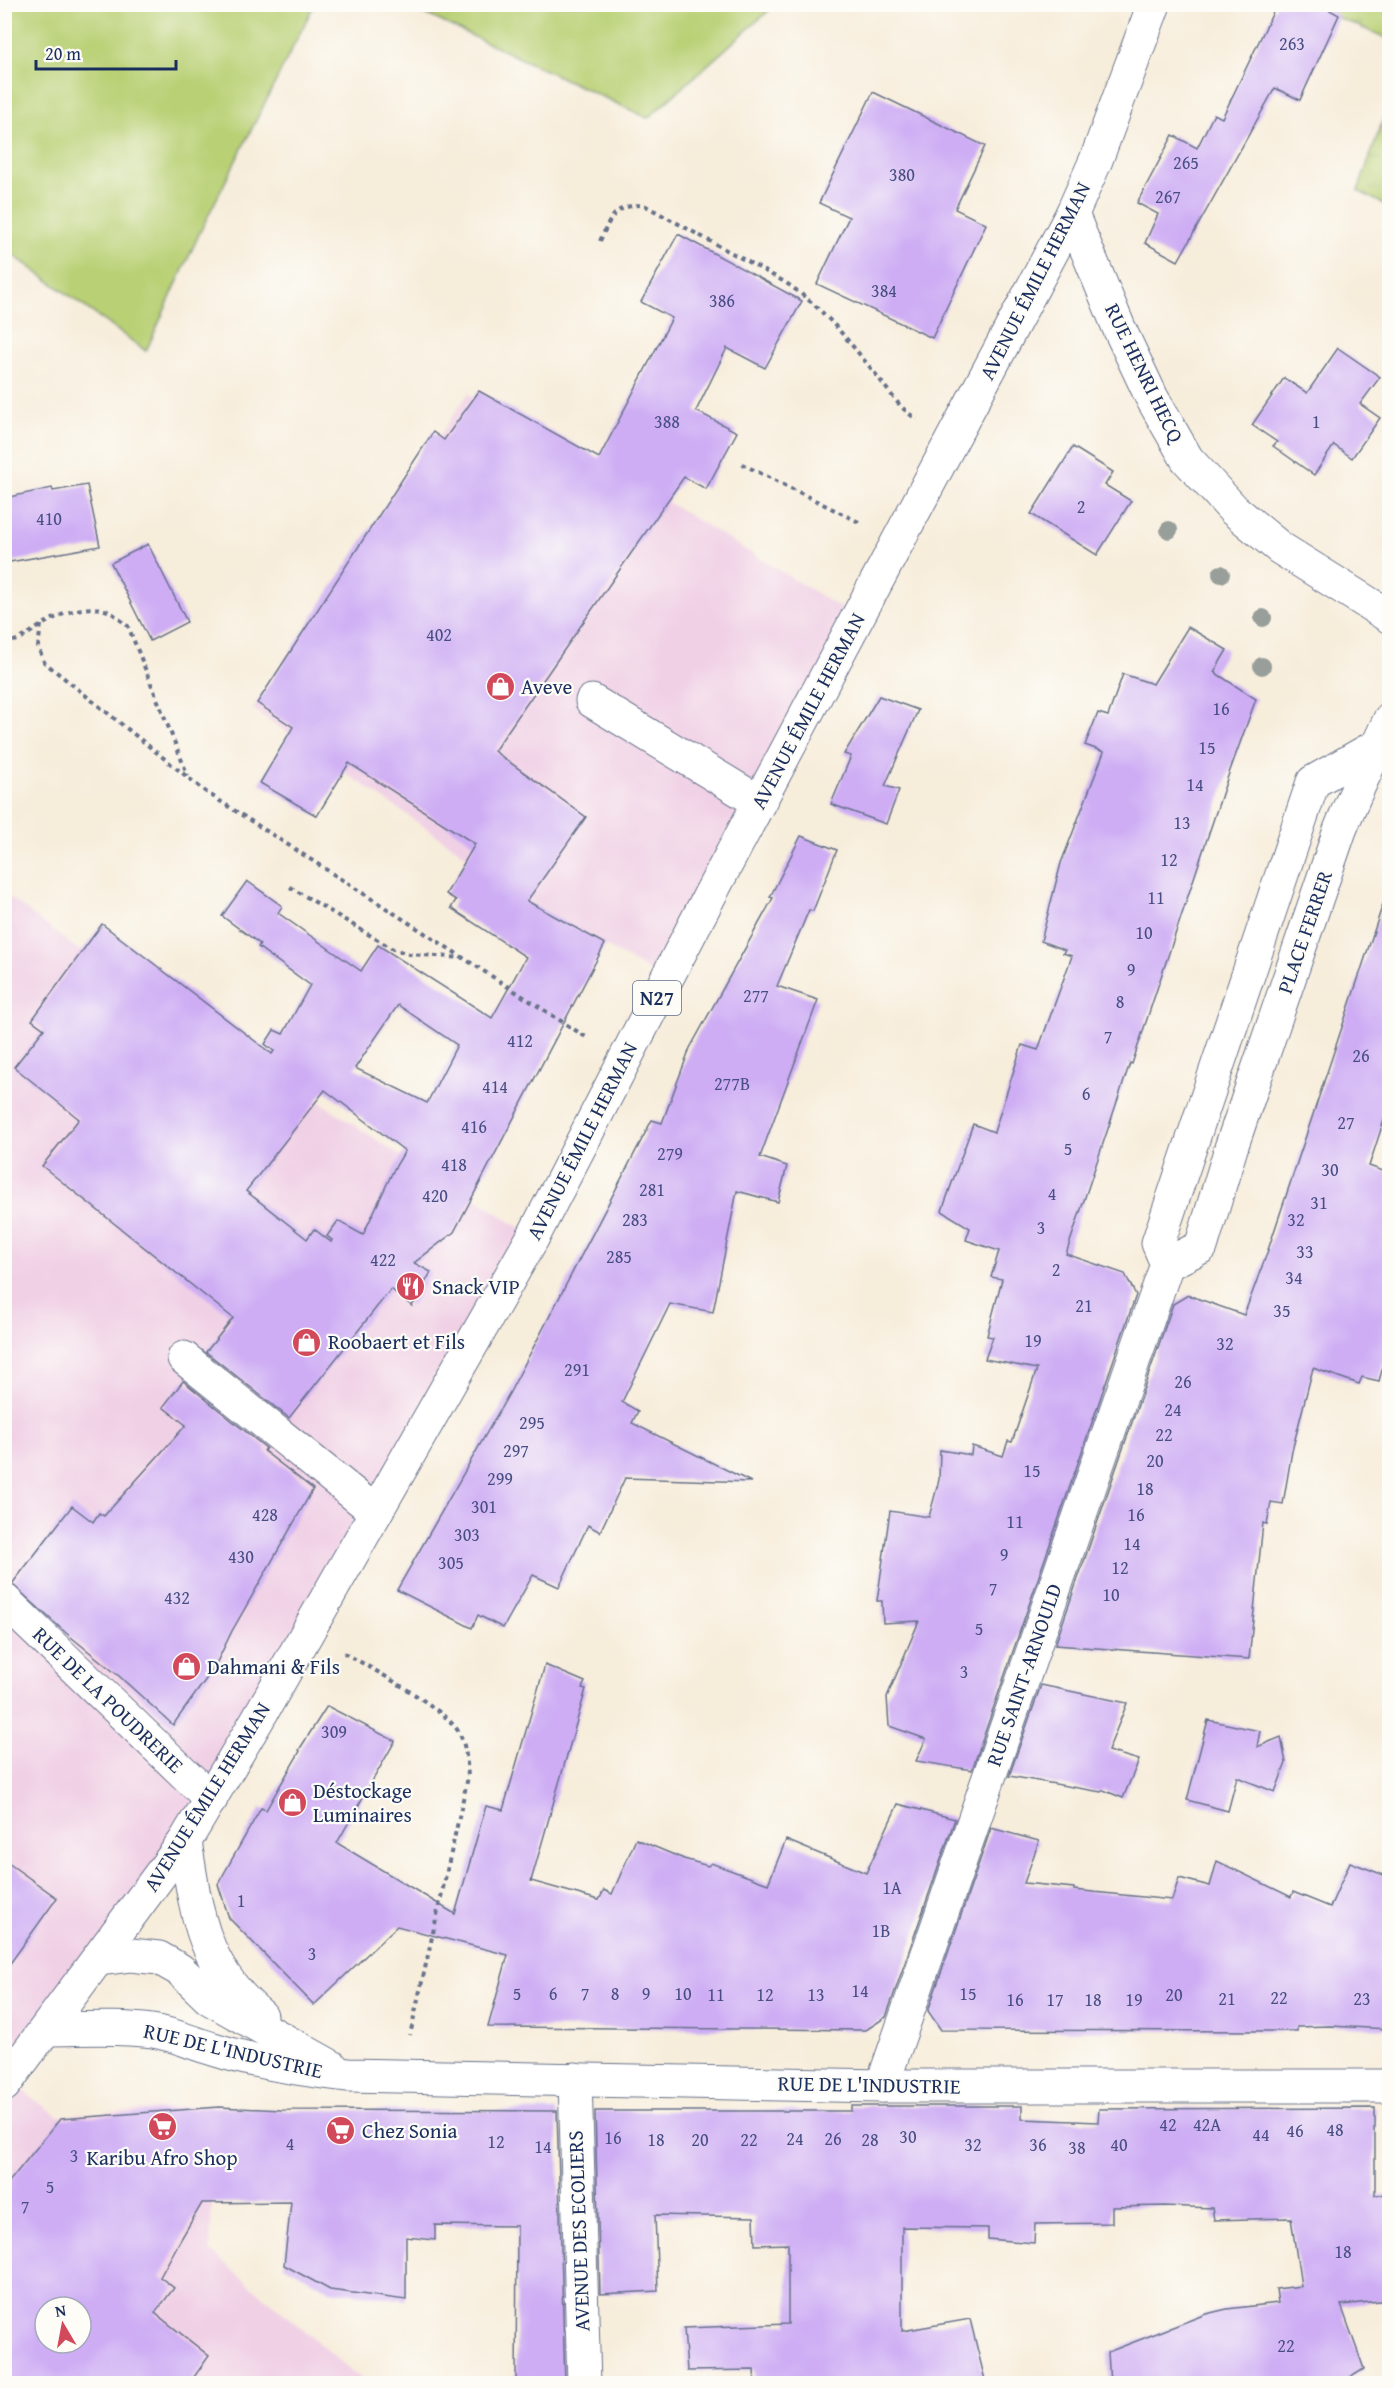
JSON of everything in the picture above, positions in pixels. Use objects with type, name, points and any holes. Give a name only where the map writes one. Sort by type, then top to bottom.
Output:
[{"type":"street","name":"AVENUE ÉMILE HERMAN","points":[[100,1959],[185,1841],[533,1237],[759,802],[1072,214],[1096,160],[1154,4]]},
{"type":"street","name":"RUE HENRI HECQ","points":[[1072,214],[1152,398],[1187,459],[1234,510],[1280,548],[1389,617]]},
{"type":"street","points":[[592,701],[759,802]]},
{"type":"street","name":"PLACE FERRER","points":[[1167,1264],[1158,1243],[1313,782],[1386,738]]},
{"type":"street","name":"RUE SAINT-ARNOULD","points":[[882,2086],[1167,1264]]},
{"type":"street","points":[[184,1358],[376,1512]]},
{"type":"street","name":"RUE DE LA POUDRERIE","points":[[4,1600],[210,1799]]},
{"type":"street","name":"RUE DE L'INDUSTRIE","points":[[185,1841],[197,1916],[207,1944],[224,1978],[250,2008],[296,2047]]},
{"type":"street","name":"RUE DE L'INDUSTRIE","points":[[100,1959],[130,1955],[159,1958],[180,1970],[210,1998],[348,2075]]},
{"type":"street","name":"N27","points":[[4,2085],[100,1959]]},
{"type":"street","name":"RUE DE L'INDUSTRIE","points":[[47,2029],[114,2028],[152,2031],[178,2036],[212,2049],[296,2069],[348,2075],[882,2086],[1389,2086]]},
{"type":"street","name":"AVENUE DES ECOLIERS","points":[[575,2079],[584,2384]]},
{"type":"path","points":[[600,241],[611,216],[629,205],[644,205],[773,276],[805,295],[831,318],[902,407],[914,418],[954,437]]},
{"type":"path","points":[[742,465],[898,542]]},
{"type":"path","points":[[4,643],[19,641],[41,625],[61,615],[89,607],[107,610],[128,626],[188,777]]},
{"type":"path","points":[[41,625],[38,647],[44,662],[206,792],[624,1061]]},
{"type":"path","points":[[290,887],[393,950],[409,954],[464,958]]},
{"type":"path","points":[[306,1633],[360,1662],[440,1712],[458,1730],[466,1755],[468,1777],[411,2034],[404,2077]]},
{"type":"shaded area","points":[[468,394],[674,506],[857,618],[666,981],[551,914],[253,709]]},
{"type":"shaded area","points":[[4,893],[81,952],[98,931],[320,1102],[420,1169],[478,1200],[533,1237],[306,1633],[8,2081],[58,2116],[215,2105],[210,2251],[366,2383],[5,2383]]},
{"type":"green space","points":[[5,4],[314,5],[200,232],[146,351],[5,249]]},
{"type":"green space","points":[[406,5],[775,5],[648,118]]},
{"type":"green space","points":[[1307,5],[1389,5],[1389,39]]},
{"type":"green space","points":[[1389,103],[1390,207],[1358,191]]},
{"type":"building","points":[[1277,4],[1319,4],[1339,15],[1300,100],[1275,88],[1178,261],[1145,243],[1158,214],[1137,203],[1173,135],[1197,148],[1214,114],[1222,118]]},
{"type":"building","points":[[873,92],[985,146],[955,209],[986,224],[932,338],[817,284],[849,217],[819,203]]},
{"type":"building","points":[[678,234],[802,301],[765,368],[727,348],[696,411],[737,432],[706,489],[684,477],[494,751],[586,817],[527,901],[605,944],[454,1232],[414,1263],[431,1272],[412,1306],[391,1289],[289,1418],[206,1352],[233,1318],[42,1166],[79,1119],[14,1067],[44,1029],[32,1020],[102,924],[272,1054],[274,1051],[265,1044],[274,1030],[283,1034],[310,985],[258,947],[260,944],[222,916],[247,881],[282,906],[278,913],[361,971],[378,945],[492,1018],[526,957],[451,908],[456,900],[446,894],[475,844],[349,763],[317,816],[260,783],[293,727],[257,703],[433,432],[444,440],[479,391],[599,458],[672,318],[641,302]],"holes":[[[398,1005],[457,1045],[427,1103],[355,1068]],[[325,1090],[405,1151],[363,1235],[338,1221],[327,1236],[332,1240],[331,1242],[314,1229],[307,1239],[246,1191]]]},
{"type":"building","points":[[1338,348],[1380,377],[1360,404],[1380,418],[1352,458],[1334,445],[1314,475],[1273,446],[1277,442],[1252,425],[1284,378],[1307,393]]},
{"type":"building","points":[[1073,447],[1113,472],[1105,485],[1131,501],[1097,555],[1031,514]]},
{"type":"building","points":[[87,485],[100,546],[4,563],[4,498],[52,488],[53,491]]},
{"type":"building","points":[[148,544],[187,622],[150,641],[111,563]]},
{"type":"building","points":[[1188,627],[1227,650],[1214,672],[1256,699],[1066,1254],[1125,1274],[1136,1295],[972,1770],[916,1761],[926,1739],[889,1726],[887,1697],[919,1621],[883,1623],[882,1601],[877,1601],[890,1511],[929,1517],[939,1480],[940,1450],[971,1455],[972,1446],[1003,1456],[1008,1441],[1012,1442],[1037,1369],[985,1359],[993,1337],[987,1336],[1002,1279],[991,1277],[999,1251],[966,1240],[970,1228],[942,1211],[973,1124],[994,1132],[1022,1045],[1038,1050],[1072,956],[1063,953],[1065,950],[1041,941],[1061,863],[1104,752],[1085,745],[1098,713],[1108,716],[1123,674],[1153,684]]},
{"type":"building","points":[[879,696],[918,710],[885,786],[899,790],[886,824],[831,804],[851,756],[844,754]]},
{"type":"building","points":[[801,836],[837,850],[813,911],[809,910],[777,986],[818,1000],[760,1157],[787,1166],[778,1202],[737,1191],[713,1312],[670,1304],[622,1402],[638,1411],[632,1423],[751,1482],[625,1478],[600,1532],[588,1525],[559,1587],[533,1575],[503,1628],[478,1615],[472,1628],[397,1590],[510,1392],[652,1120],[662,1123],[690,1048],[773,898],[770,897]]},
{"type":"building","points":[[1383,904],[1389,906],[1389,1105],[1369,1166],[1389,1173],[1389,1345],[1379,1381],[1362,1377],[1359,1384],[1313,1368],[1292,1451],[1283,1504],[1271,1502],[1267,1524],[1263,1523],[1249,1659],[1055,1645],[1173,1304],[1188,1295],[1244,1315],[1267,1253]]},
{"type":"building","points":[[183,1381],[266,1448],[264,1451],[313,1489],[232,1631],[214,1668],[173,1725],[12,1584],[72,1506],[93,1522],[99,1513],[104,1516],[186,1425],[163,1407]]},
{"type":"building","points":[[545,1665],[585,1682],[582,1688],[586,1689],[531,1881],[599,1900],[604,1890],[612,1894],[636,1839],[684,1859],[708,1866],[711,1863],[768,1884],[786,1840],[866,1873],[898,1804],[955,1819],[886,2017],[866,2030],[488,2027],[508,1955],[397,1926],[314,2005],[229,1918],[218,1884],[261,1808],[266,1810],[299,1750],[327,1706],[395,1741],[337,1843],[455,1914],[486,1806],[503,1810]]},
{"type":"building","points":[[1041,1685],[1127,1703],[1108,1751],[1139,1760],[1123,1798],[1103,1790],[1101,1792],[1009,1776]]},
{"type":"building","points":[[1208,1720],[1260,1731],[1257,1747],[1281,1737],[1286,1763],[1275,1792],[1237,1777],[1228,1811],[1187,1800]]},
{"type":"building","points":[[991,1828],[1039,1841],[1024,1883],[1074,1888],[1074,1890],[1172,1900],[1179,1878],[1210,1886],[1217,1861],[1291,1897],[1293,1892],[1330,1907],[1350,1862],[1389,1877],[1389,2029],[1330,2026],[1297,2027],[1297,2031],[941,2030],[928,2011]]},
{"type":"building","points":[[4,1860],[57,1898],[4,1972]]},
{"type":"building","points":[[851,2106],[1022,2106],[1022,2119],[1098,2122],[1099,2109],[1375,2108],[1375,2195],[1389,2194],[1389,2300],[1341,2305],[1364,2369],[1340,2384],[1110,2384],[1108,2352],[1206,2314],[1278,2303],[1276,2289],[1301,2286],[1291,2218],[1214,2220],[1212,2208],[1112,2207],[1112,2223],[1035,2224],[1034,2243],[988,2239],[988,2228],[902,2227],[902,2331],[970,2319],[986,2384],[755,2384],[754,2370],[687,2371],[684,2328],[788,2324],[788,2244],[755,2245],[754,2217],[655,2215],[658,2291],[600,2294],[595,2111],[851,2111]]},
{"type":"building","points":[[219,2107],[281,2110],[557,2111],[565,2384],[516,2384],[517,2226],[435,2225],[435,2240],[406,2237],[406,2300],[330,2290],[284,2265],[291,2202],[202,2203],[181,2239],[160,2277],[174,2288],[155,2313],[209,2356],[189,2384],[4,2384],[4,2188],[60,2119]]},
{"type":"place","name":"Aveve","points":[[500,687]]},
{"type":"place","name":"Snack VIP","points":[[411,1287]]},
{"type":"place","name":"Roobaert et Fils","points":[[307,1342]]},
{"type":"place","name":"Dahmani & Fils","points":[[186,1667]]},
{"type":"place","name":"Déstockage Luminaires","points":[[292,1803]]},
{"type":"place","name":"Karibu Afro Shop","points":[[162,2127]]},
{"type":"place","name":"Chez Sonia","points":[[341,2131]]}]
